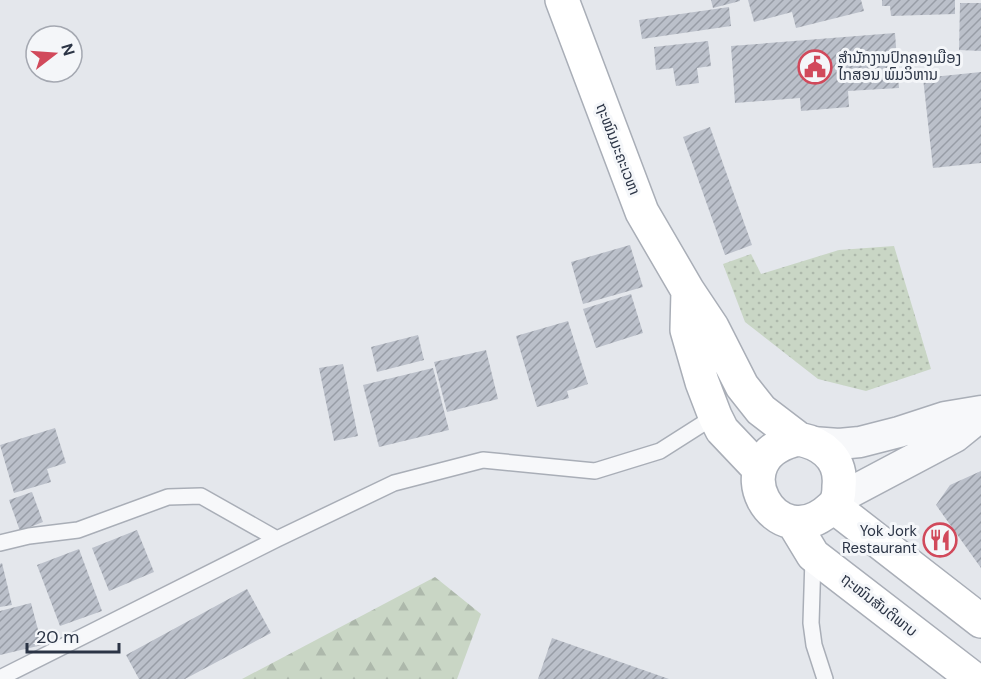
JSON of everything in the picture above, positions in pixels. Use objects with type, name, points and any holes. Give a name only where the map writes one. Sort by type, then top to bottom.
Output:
[{"type":"street","name":"ຖະໜົນມະຄະເວຫາ","points":[[562,0],[642,212],[687,291],[712,327],[742,386],[761,411],[805,441]]},
{"type":"street","points":[[687,291],[687,330],[702,382],[715,416],[722,430],[759,469]]},
{"type":"street","points":[[981,411],[945,417],[860,442],[838,444],[786,442],[774,448],[765,457],[759,469],[757,483],[760,497],[780,518],[793,522],[807,522],[820,516],[835,503],[954,437],[981,416]]},
{"type":"street","points":[[805,441],[824,448],[833,457],[840,483],[835,503]]},
{"type":"street","points":[[835,503],[981,621]]},
{"type":"street","name":"ຖະໜົນສັນຕິພາບ","points":[[793,522],[813,555],[974,679]]},
{"type":"lane","points":[[0,678],[394,483],[483,460],[595,471],[660,450],[715,416]]},
{"type":"lane","points":[[0,543],[29,536],[78,531],[168,497],[201,496],[277,539]]},
{"type":"lane","points":[[813,555],[811,623],[814,645],[825,679]]},
{"type":"green space","points":[[894,246],[931,369],[866,391],[818,379],[745,322],[723,264],[751,254],[761,274],[839,250]]},
{"type":"green space","points":[[435,577],[481,614],[457,679],[242,679]]},
{"type":"building","points":[[711,0],[740,0],[740,1],[713,8]]},
{"type":"building","points":[[748,0],[861,0],[864,11],[796,28],[792,12],[754,22]]},
{"type":"building","points":[[882,0],[955,0],[955,14],[891,16],[890,6],[882,6]]},
{"type":"building","points":[[960,3],[981,3],[981,51],[959,50]]},
{"type":"building","points":[[729,7],[731,26],[642,39],[639,20]]},
{"type":"building","name":"ສຳນັກງານປົກຄອງເມືອງ ໄກສອນ ພົມວິຫານ","points":[[895,33],[899,88],[848,91],[849,107],[801,111],[800,98],[735,103],[731,46]]},
{"type":"building","points":[[708,41],[711,66],[697,68],[699,83],[676,86],[673,68],[656,70],[654,47]]},
{"type":"building","name":"ສຳນັກງານປົກຄອງເມືອງ ໄກສອນ ພົມວິຫານ","points":[[981,72],[981,163],[933,168],[923,78]]},
{"type":"building","points":[[710,127],[752,245],[725,255],[683,137]]},
{"type":"building","points":[[630,245],[643,287],[583,304],[571,262]]},
{"type":"building","points":[[631,294],[643,333],[596,348],[583,309]]},
{"type":"building","points":[[568,321],[588,384],[567,391],[569,398],[537,407],[516,336]]},
{"type":"building","points":[[418,335],[424,360],[377,372],[371,347]]},
{"type":"building","points":[[486,350],[498,399],[447,412],[434,362]]},
{"type":"building","points":[[343,364],[358,436],[334,441],[319,368]]},
{"type":"building","points":[[433,368],[449,430],[379,447],[363,385]]},
{"type":"building","points":[[55,428],[66,463],[47,469],[51,482],[14,493],[0,445]]},
{"type":"building","points":[[981,471],[981,568],[936,505],[950,485]]},
{"type":"building","points":[[32,492],[43,522],[20,531],[9,500]]},
{"type":"building","points":[[137,530],[154,572],[109,591],[92,548]]},
{"type":"building","points":[[79,549],[102,611],[60,626],[37,565]]},
{"type":"building","points":[[2,563],[12,605],[0,607],[0,564]]},
{"type":"building","points":[[247,589],[271,633],[185,679],[139,679],[126,655]]},
{"type":"building","points":[[31,603],[42,645],[0,655],[0,611]]},
{"type":"building","points":[[552,638],[669,679],[538,679]]},
{"type":"place","name":"ສຳນັກງານປົກຄອງເມືອງ ໄກສອນ ພົມວິຫານ","points":[[815,67]]},
{"type":"place","name":"Yok Jork Restaurant","points":[[940,540]]}]
